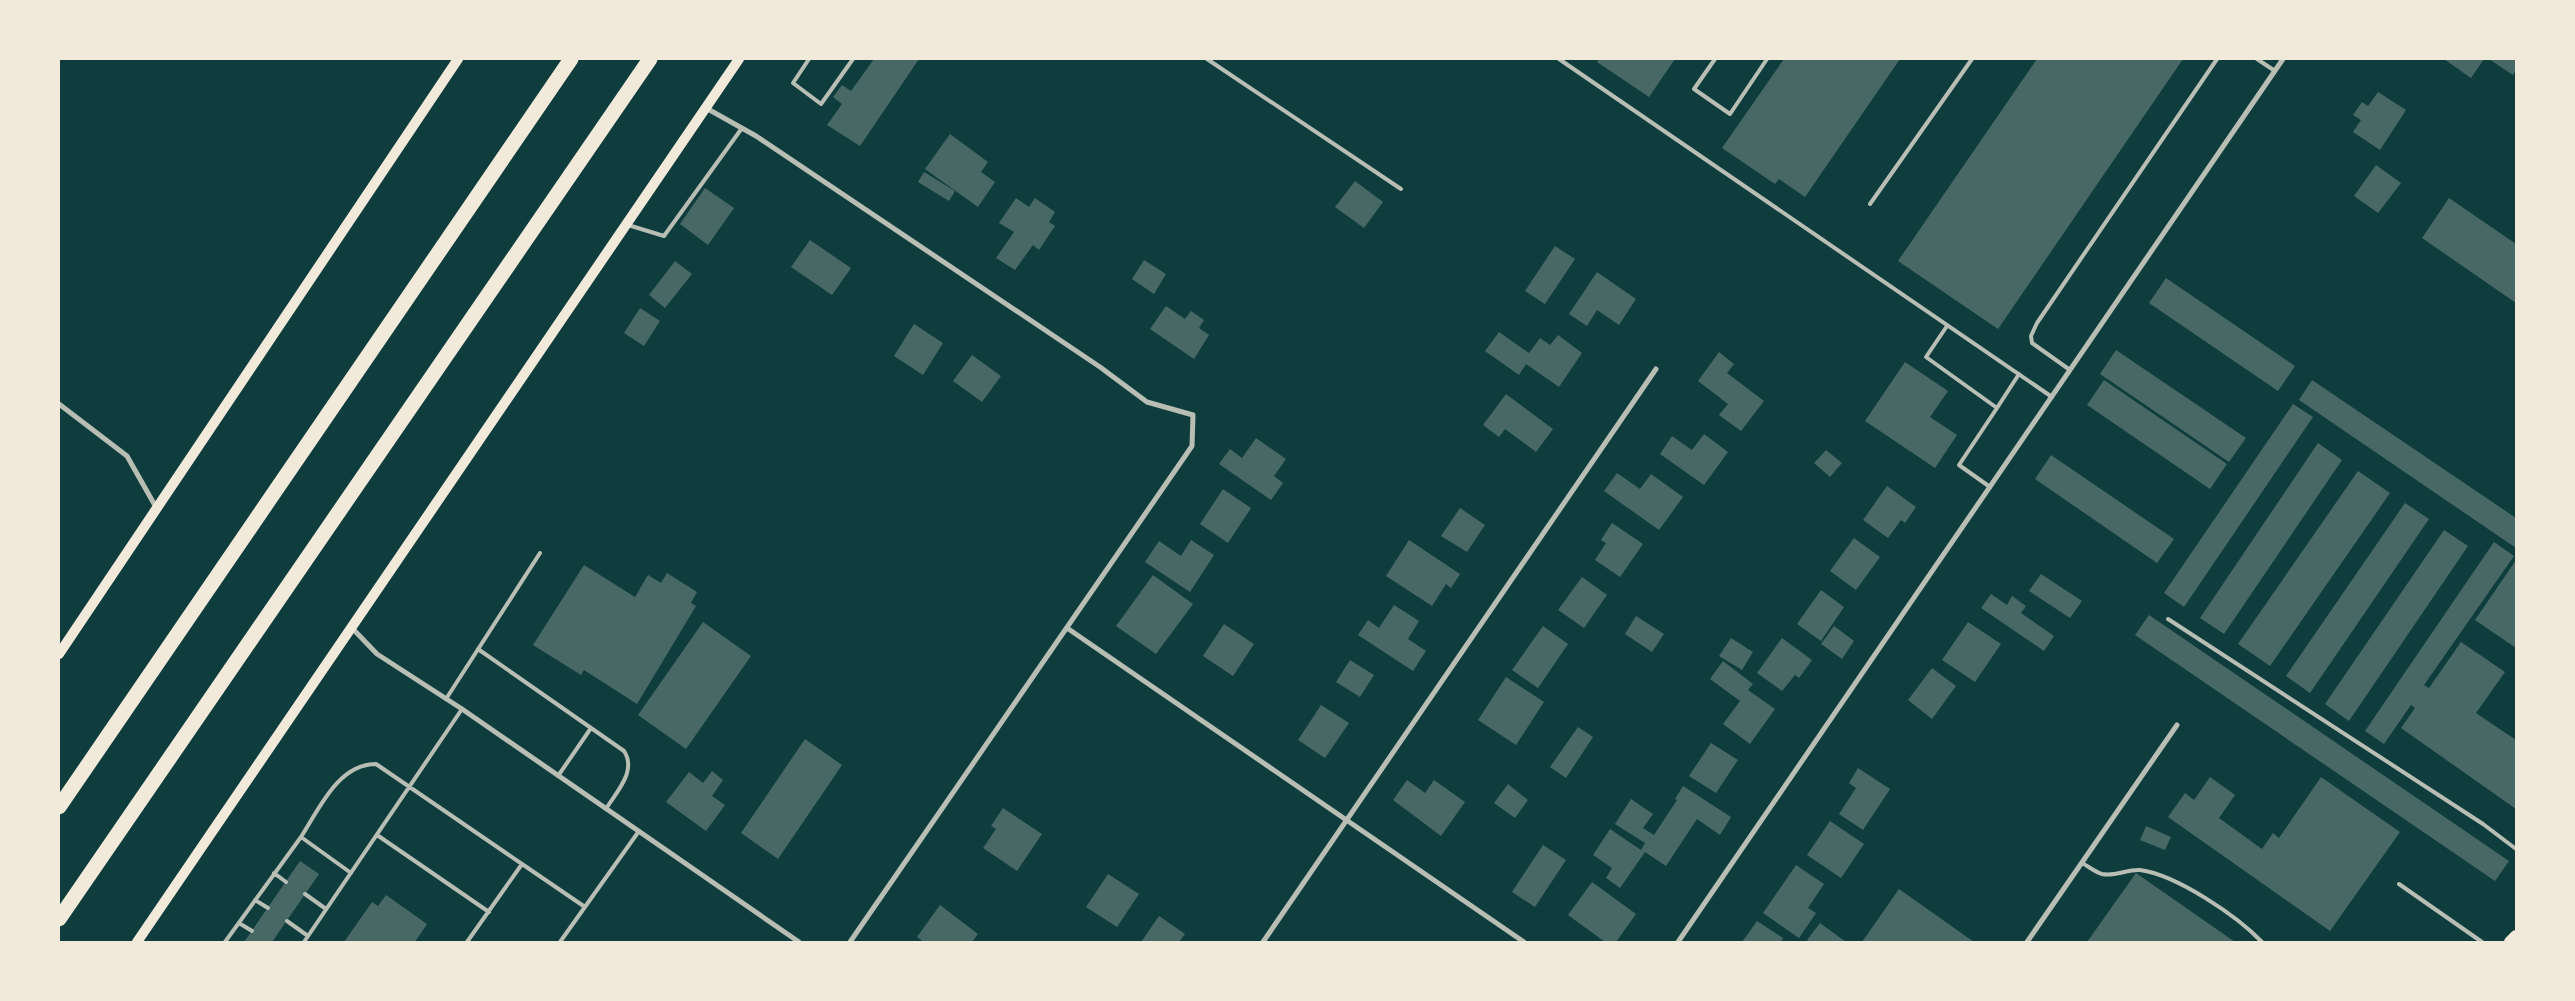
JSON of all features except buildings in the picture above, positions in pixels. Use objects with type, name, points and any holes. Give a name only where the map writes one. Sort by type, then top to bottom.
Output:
[{"type":"highway","points":[[59,806],[571,59]]},
{"type":"highway","points":[[59,919],[650,59]]},
{"type":"main road","points":[[59,654],[458,59]]},
{"type":"main road","points":[[137,942],[628,225],[739,59]]},
{"type":"street","points":[[1678,942],[2283,59]]},
{"type":"street","points":[[706,108],[742,128],[1100,367],[1146,402],[1193,415],[1192,446],[850,942]]},
{"type":"street","points":[[1263,942],[1656,368]]},
{"type":"street","points":[[59,404],[127,456],[157,510]]},
{"type":"street","points":[[352,628],[377,654],[462,709],[799,942]]},
{"type":"street","points":[[1067,628],[1524,942]]},
{"type":"street","points":[[2027,942],[2177,725]]},
{"type":"lane","points":[[809,59],[793,83],[821,104],[853,59]]},
{"type":"lane","points":[[1207,59],[1401,189]]},
{"type":"lane","points":[[1559,59],[2052,397]]},
{"type":"lane","points":[[1714,59],[1694,89],[1730,114],[1767,59]]},
{"type":"lane","points":[[1870,204],[1972,59]]},
{"type":"lane","points":[[2070,370],[2032,343],[2031,336],[2036,323],[2217,59]]},
{"type":"lane","points":[[2257,59],[2275,71]]},
{"type":"lane","points":[[628,225],[664,236],[742,128]]},
{"type":"lane","points":[[1947,326],[1926,357],[1997,408]]},
{"type":"lane","points":[[1990,487],[1959,465],[2019,374]]},
{"type":"lane","points":[[446,699],[540,553]]},
{"type":"lane","points":[[2168,619],[2475,819],[2516,849]]},
{"type":"lane","points":[[478,649],[624,751],[628,758],[627,775],[606,809]]},
{"type":"lane","points":[[304,942],[462,709]]},
{"type":"lane","points":[[558,776],[591,728]]},
{"type":"lane","points":[[225,942],[301,837],[337,782],[363,764],[376,764],[584,908]]},
{"type":"lane","points":[[560,942],[639,831]]},
{"type":"lane","points":[[377,835],[489,912]]},
{"type":"lane","points":[[301,837],[351,873]]},
{"type":"lane","points":[[2082,863],[2103,875],[2139,870],[2166,876],[2219,908],[2250,930],[2262,942]]},
{"type":"lane","points":[[467,942],[522,864]]},
{"type":"lane","points":[[274,873],[286,882]]},
{"type":"lane","points":[[2399,884],[2482,942]]},
{"type":"lane","points":[[305,894],[326,909]]},
{"type":"lane","points":[[255,900],[268,908]]},
{"type":"lane","points":[[287,921],[308,936]]},
{"type":"lane","points":[[239,923],[252,931]]}]
